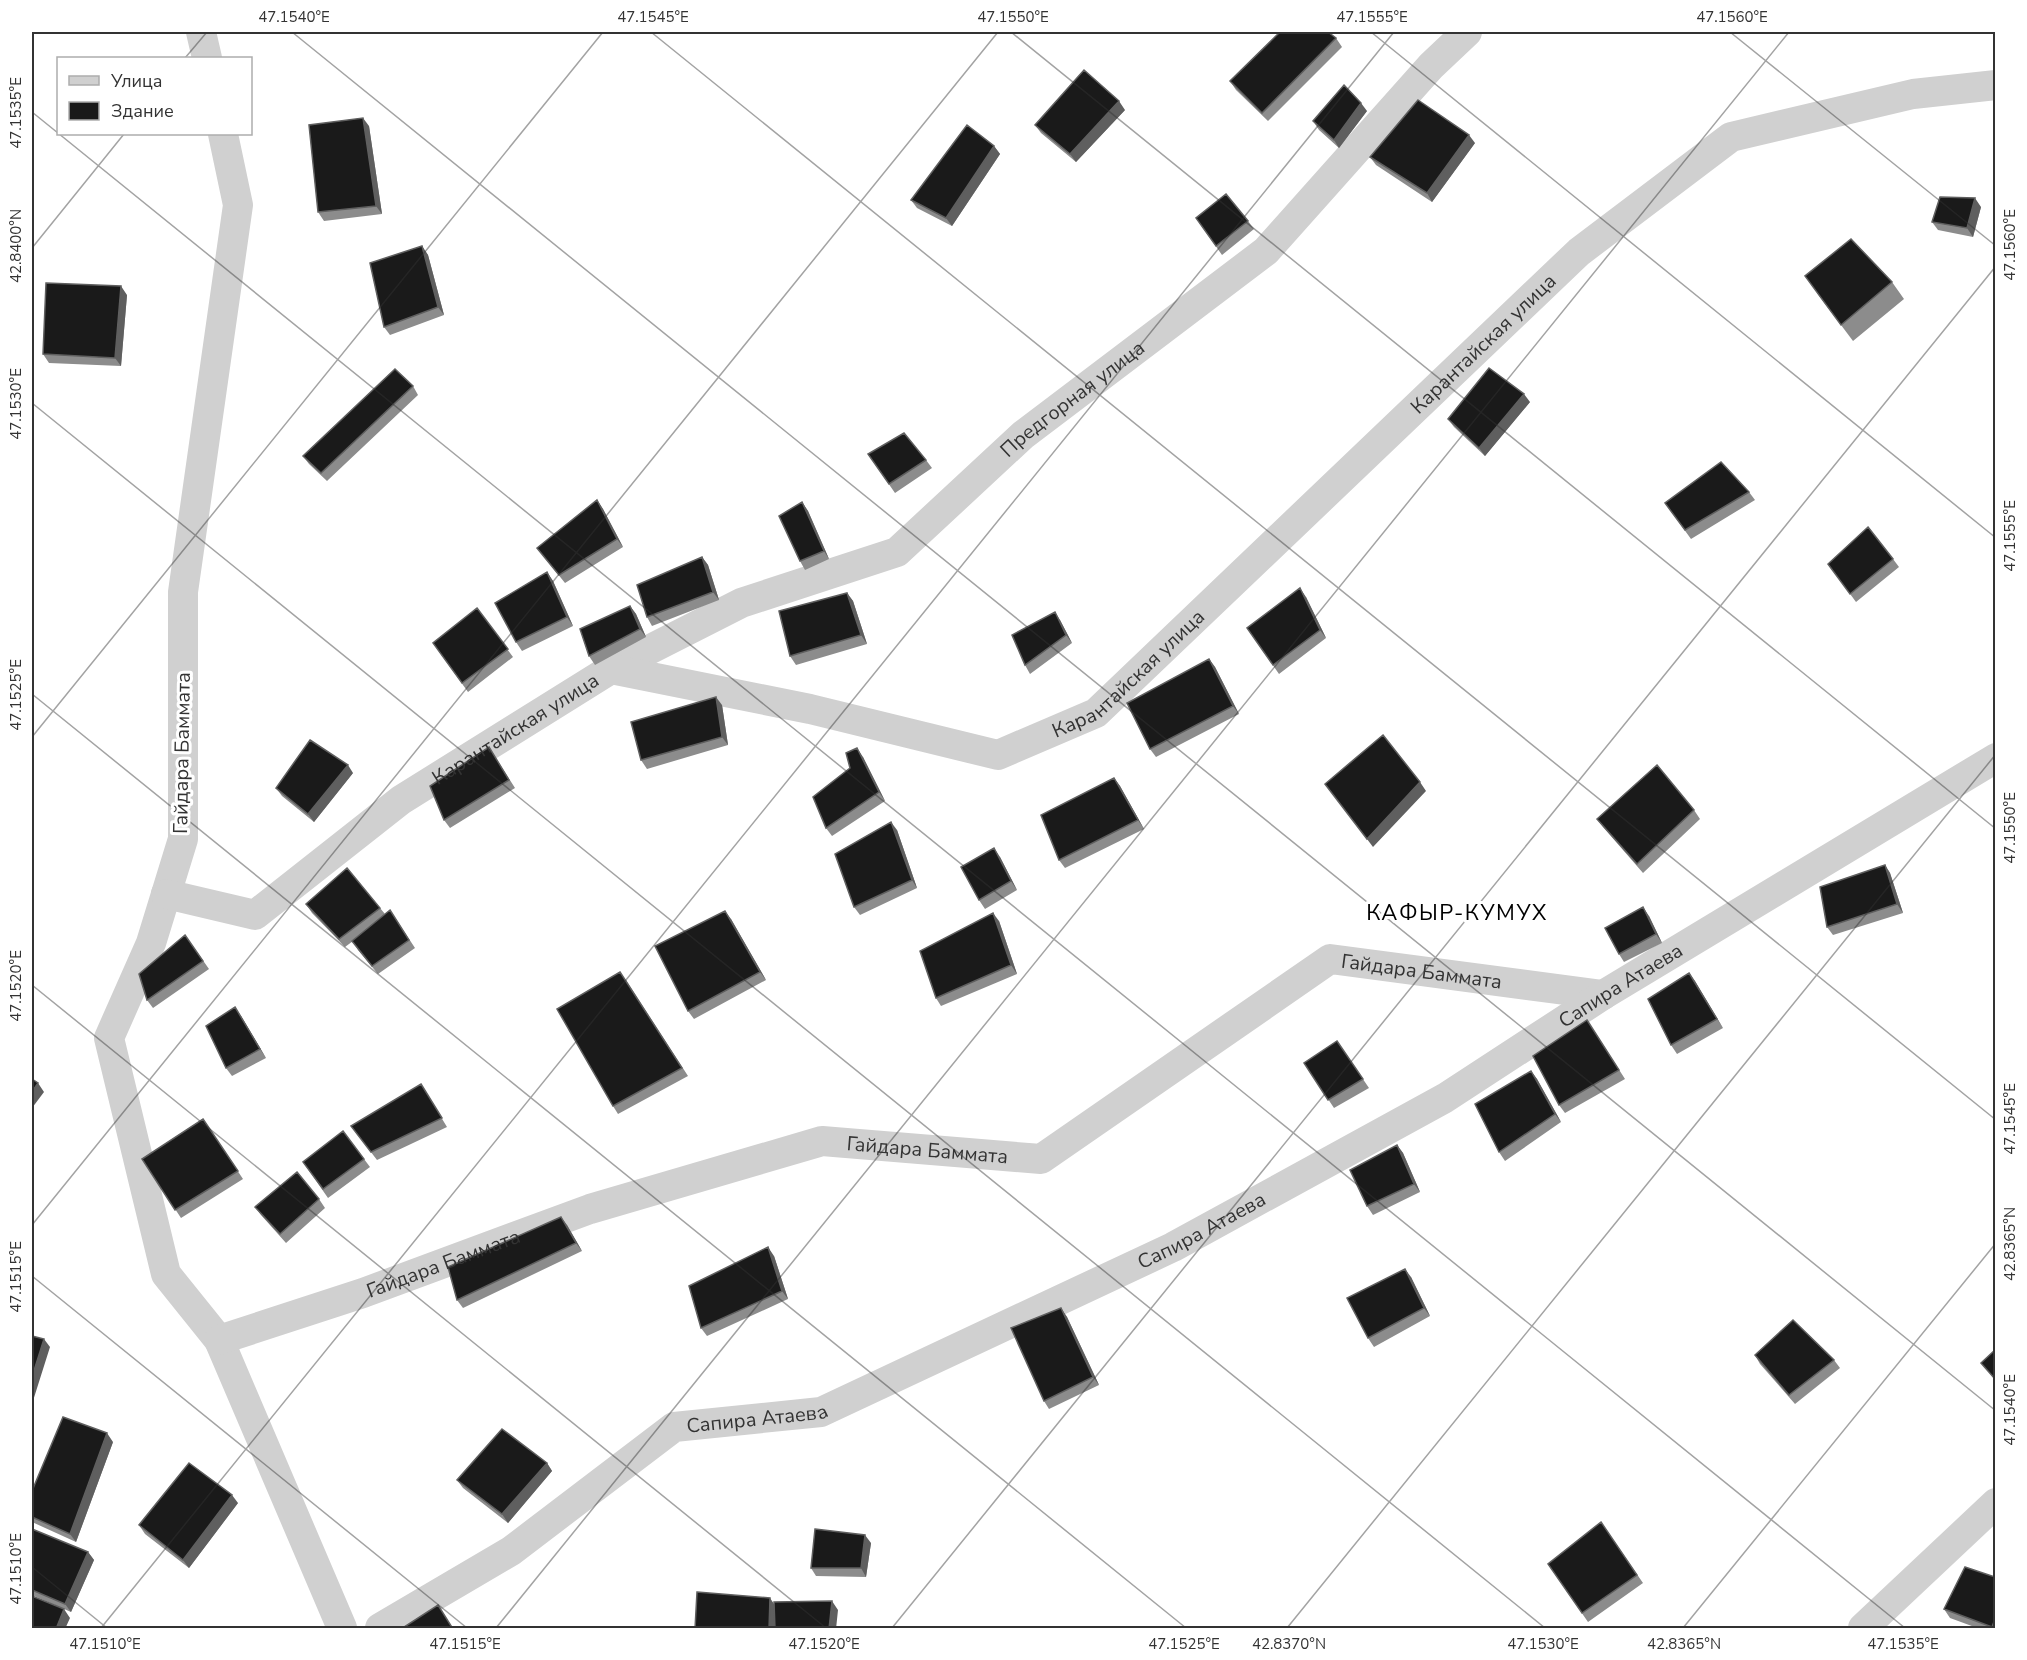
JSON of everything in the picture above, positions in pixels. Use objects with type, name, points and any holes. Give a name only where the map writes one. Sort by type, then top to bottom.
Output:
[{"type":"street","points":[[201,32],[207,57]]},
{"type":"street","name":"Предгорная улица","points":[[611,669],[741,603],[897,552],[1023,435],[1266,251],[1431,66],[1467,32]]},
{"type":"street","name":"Карантайская улица","points":[[166,894],[255,915],[401,800],[611,669],[810,710],[998,755],[1096,713],[1579,252],[1731,137],[1913,94],[1995,85]]},
{"type":"street","name":"Гайдара Баммата","points":[[223,135],[238,206],[183,592],[183,839],[150,944],[109,1038],[166,1274],[219,1340],[342,1629]]},
{"type":"street","name":"Сапира Атаева","points":[[380,1629],[511,1551],[674,1427],[821,1412],[1173,1246],[1445,1098],[1603,995],[1995,758]]},
{"type":"street","name":"Гайдара Баммата","points":[[219,1340],[363,1293],[590,1209],[822,1141],[1041,1159],[1330,959],[1603,995]]},
{"type":"street","points":[[1863,1629],[1995,1503]]},
{"type":"building","points":[[1280,32],[1328,32],[1336,38],[1262,113],[1230,81]]},
{"type":"building","points":[[1084,70],[1119,101],[1070,154],[1035,125]]},
{"type":"building","points":[[1344,85],[1361,103],[1334,140],[1313,121]]},
{"type":"building","points":[[1418,100],[1469,135],[1427,193],[1370,157]]},
{"type":"building","points":[[363,118],[376,206],[318,212],[309,125]]},
{"type":"building","points":[[967,125],[994,146],[946,218],[911,200]]},
{"type":"building","points":[[1226,194],[1248,221],[1216,246],[1196,218]]},
{"type":"building","points":[[1940,197],[1975,198],[1967,228],[1932,222]]},
{"type":"building","points":[[1851,239],[1892,282],[1841,325],[1805,276]]},
{"type":"building","points":[[422,246],[438,307],[384,327],[370,263]]},
{"type":"building","points":[[46,283],[121,286],[115,358],[43,354]]},
{"type":"building","points":[[1489,368],[1524,394],[1479,448],[1448,419]]},
{"type":"building","points":[[395,369],[413,386],[321,473],[303,456]]},
{"type":"building","points":[[904,433],[926,460],[889,484],[868,454]]},
{"type":"building","points":[[1721,462],[1749,492],[1685,530],[1665,503]]},
{"type":"building","points":[[597,500],[617,539],[559,575],[537,548]]},
{"type":"building","points":[[802,502],[824,551],[800,561],[779,516]]},
{"type":"building","points":[[1868,527],[1893,559],[1850,594],[1828,564]]},
{"type":"building","points":[[702,557],[713,592],[647,617],[637,585]]},
{"type":"building","points":[[547,572],[567,617],[516,642],[495,603]]},
{"type":"building","points":[[1300,588],[1320,630],[1273,665],[1247,628]]},
{"type":"building","points":[[847,593],[861,635],[790,656],[779,611]]},
{"type":"building","points":[[630,606],[640,629],[589,656],[580,629]]},
{"type":"building","points":[[477,608],[508,649],[462,683],[433,643]]},
{"type":"building","points":[[1055,612],[1066,635],[1025,665],[1012,635]]},
{"type":"building","points":[[1209,659],[1233,706],[1150,749],[1127,703]]},
{"type":"building","points":[[716,697],[722,737],[641,760],[631,722]]},
{"type":"building","points":[[1383,735],[1420,782],[1367,839],[1325,784]]},
{"type":"building","points":[[310,740],[348,765],[308,814],[276,788]]},
{"type":"building","points":[[489,747],[509,780],[444,820],[430,786]]},
{"type":"building","points":[[857,748],[879,792],[826,828],[813,797],[850,768],[846,753]]},
{"type":"building","points":[[1657,765],[1694,810],[1637,864],[1597,819]]},
{"type":"building","points":[[1114,778],[1138,820],[1059,860],[1041,815]]},
{"type":"building","points":[[891,822],[912,880],[854,907],[835,854]]},
{"type":"building","points":[[994,848],[1011,881],[979,900],[961,867]]},
{"type":"building","points":[[1885,865],[1897,904],[1827,927],[1820,887]]},
{"type":"building","points":[[347,868],[380,908],[339,939],[306,904]]},
{"type":"building","points":[[1643,907],[1656,934],[1619,954],[1605,928]]},
{"type":"building","points":[[390,910],[409,940],[372,966],[352,941]]},
{"type":"building","points":[[725,911],[760,972],[688,1011],[655,946]]},
{"type":"building","points":[[993,913],[1011,965],[936,998],[920,951]]},
{"type":"building","points":[[185,935],[203,961],[147,1000],[139,974]]},
{"type":"building","points":[[620,972],[682,1068],[613,1106],[557,1009]]},
{"type":"building","points":[[1689,973],[1717,1019],[1671,1045],[1648,999]]},
{"type":"building","points":[[235,1007],[260,1049],[226,1068],[206,1026]]},
{"type":"building","points":[[1587,1020],[1619,1070],[1559,1105],[1533,1056]]},
{"type":"building","points":[[1337,1041],[1363,1079],[1328,1100],[1304,1063]]},
{"type":"building","points":[[1531,1071],[1555,1114],[1499,1152],[1475,1104]]},
{"type":"building","points":[[32,1079],[38,1083],[32,1092]]},
{"type":"building","points":[[421,1084],[442,1118],[371,1152],[351,1126]]},
{"type":"building","points":[[203,1119],[238,1171],[175,1210],[142,1159]]},
{"type":"building","points":[[343,1131],[364,1159],[323,1189],[303,1162]]},
{"type":"building","points":[[1397,1145],[1414,1184],[1367,1206],[1350,1170]]},
{"type":"building","points":[[297,1172],[319,1199],[280,1234],[255,1207]]},
{"type":"building","points":[[561,1217],[576,1243],[457,1300],[448,1267]]},
{"type":"building","points":[[768,1247],[782,1291],[701,1328],[689,1286]]},
{"type":"building","points":[[1405,1269],[1424,1308],[1368,1338],[1347,1298]]},
{"type":"building","points":[[1061,1308],[1093,1377],[1044,1401],[1011,1328]]},
{"type":"building","points":[[1793,1320],[1834,1360],[1789,1395],[1755,1355]]},
{"type":"building","points":[[32,1336],[44,1339],[32,1377]]},
{"type":"building","points":[[1995,1350],[1995,1379],[1981,1363]]},
{"type":"building","points":[[63,1417],[107,1433],[70,1534],[32,1517],[32,1491]]},
{"type":"building","points":[[502,1429],[547,1463],[502,1514],[457,1480]]},
{"type":"building","points":[[189,1463],[232,1495],[183,1560],[139,1525]]},
{"type":"building","points":[[1601,1522],[1637,1575],[1582,1613],[1548,1564]]},
{"type":"building","points":[[32,1529],[88,1552],[65,1604],[32,1590]]},
{"type":"building","points":[[815,1529],[865,1535],[861,1568],[811,1568]]},
{"type":"building","points":[[1965,1567],[1995,1577],[1995,1619],[1992,1627],[1944,1609]]},
{"type":"building","points":[[697,1592],[770,1598],[769,1629],[695,1629]]},
{"type":"building","points":[[32,1596],[64,1609],[56,1629],[32,1629]]},
{"type":"building","points":[[832,1601],[829,1629],[775,1629],[774,1602]]},
{"type":"building","points":[[438,1605],[453,1629],[401,1629]]},
{"type":"district","name":"КАФЫР-КУМУХ","points":[[1457,913]]}]
